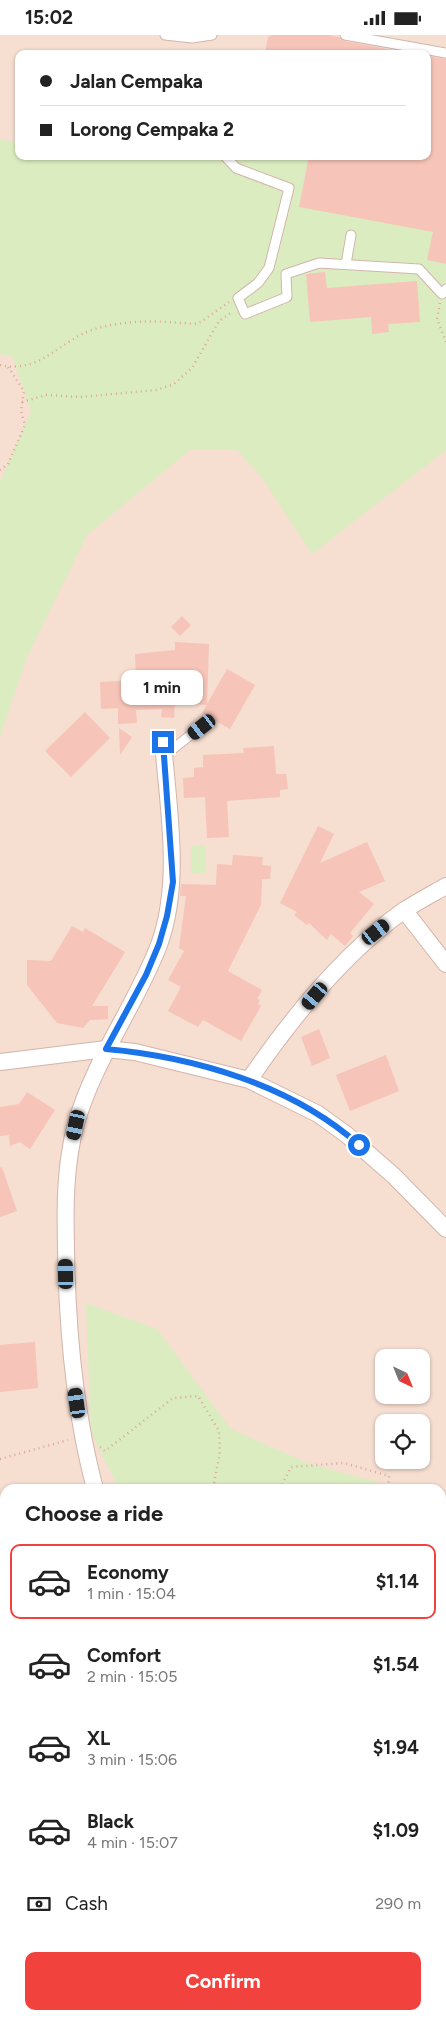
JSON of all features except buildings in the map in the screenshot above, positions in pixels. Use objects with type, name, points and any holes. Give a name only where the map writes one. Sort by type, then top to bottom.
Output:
[{"type":"street","points":[[94,1484],[82,1436],[71,1353],[66,1274],[65,1203],[69,1160],[76,1125],[89,1087],[106,1049],[146,975],[159,944],[167,916],[173,882],[163,749]]},
{"type":"street","points":[[249,1080],[267,1053],[339,969],[376,932],[404,910],[446,886]]},
{"type":"street","points":[[404,910],[446,964]]},
{"type":"street","points":[[0,1062],[106,1049],[135,1052],[249,1080],[318,1114],[348,1135],[394,1176],[446,1229]]},
{"type":"lane","points":[[165,35],[192,38],[212,35]]},
{"type":"lane","points":[[345,35],[429,50]]},
{"type":"lane","points":[[431,50],[446,53]]},
{"type":"lane","points":[[228,160],[236,167],[289,188],[269,267],[258,283],[239,303],[244,314],[287,297],[286,274],[319,263],[419,269],[444,292]]},
{"type":"lane","points":[[346,264],[351,235]]},
{"type":"lane","points":[[163,749],[202,727]]},
{"type":"path","points":[[444,292],[437,319],[446,342]]},
{"type":"path","points":[[0,365],[16,368],[32,364],[92,330],[111,325],[138,321],[194,324],[201,322],[214,311],[239,303]]},
{"type":"path","points":[[22,402],[46,395],[80,397],[157,390],[174,384],[192,368],[219,321],[239,303]]},
{"type":"path","points":[[0,470],[8,464],[25,425],[22,402],[24,391],[8,367]]},
{"type":"path","points":[[0,1459],[82,1436],[105,1451],[173,1398],[198,1397],[220,1431],[220,1452],[213,1484]]},
{"type":"path","points":[[282,1484],[291,1467],[344,1463],[388,1476],[388,1484]]},
{"type":"shaded area","points":[[0,35],[446,35],[446,1484],[0,1484]]},
{"type":"green space","points":[[0,139],[15,142],[15,160],[316,160],[446,184],[446,450],[312,554],[262,478],[236,449],[190,450],[87,535],[27,657],[0,737],[0,482],[31,411],[12,356],[0,354]]},
{"type":"green space","points":[[205,845],[205,873],[191,873],[191,846]]},
{"type":"green space","points":[[86,1303],[157,1329],[231,1429],[307,1463],[384,1484],[117,1484],[91,1432]]},
{"type":"route","points":[[163,742],[173,882],[167,916],[159,944],[146,975],[127,1015],[106,1049],[135,1052],[211,1069],[249,1080],[285,1096],[318,1114],[359,1145]]}]
